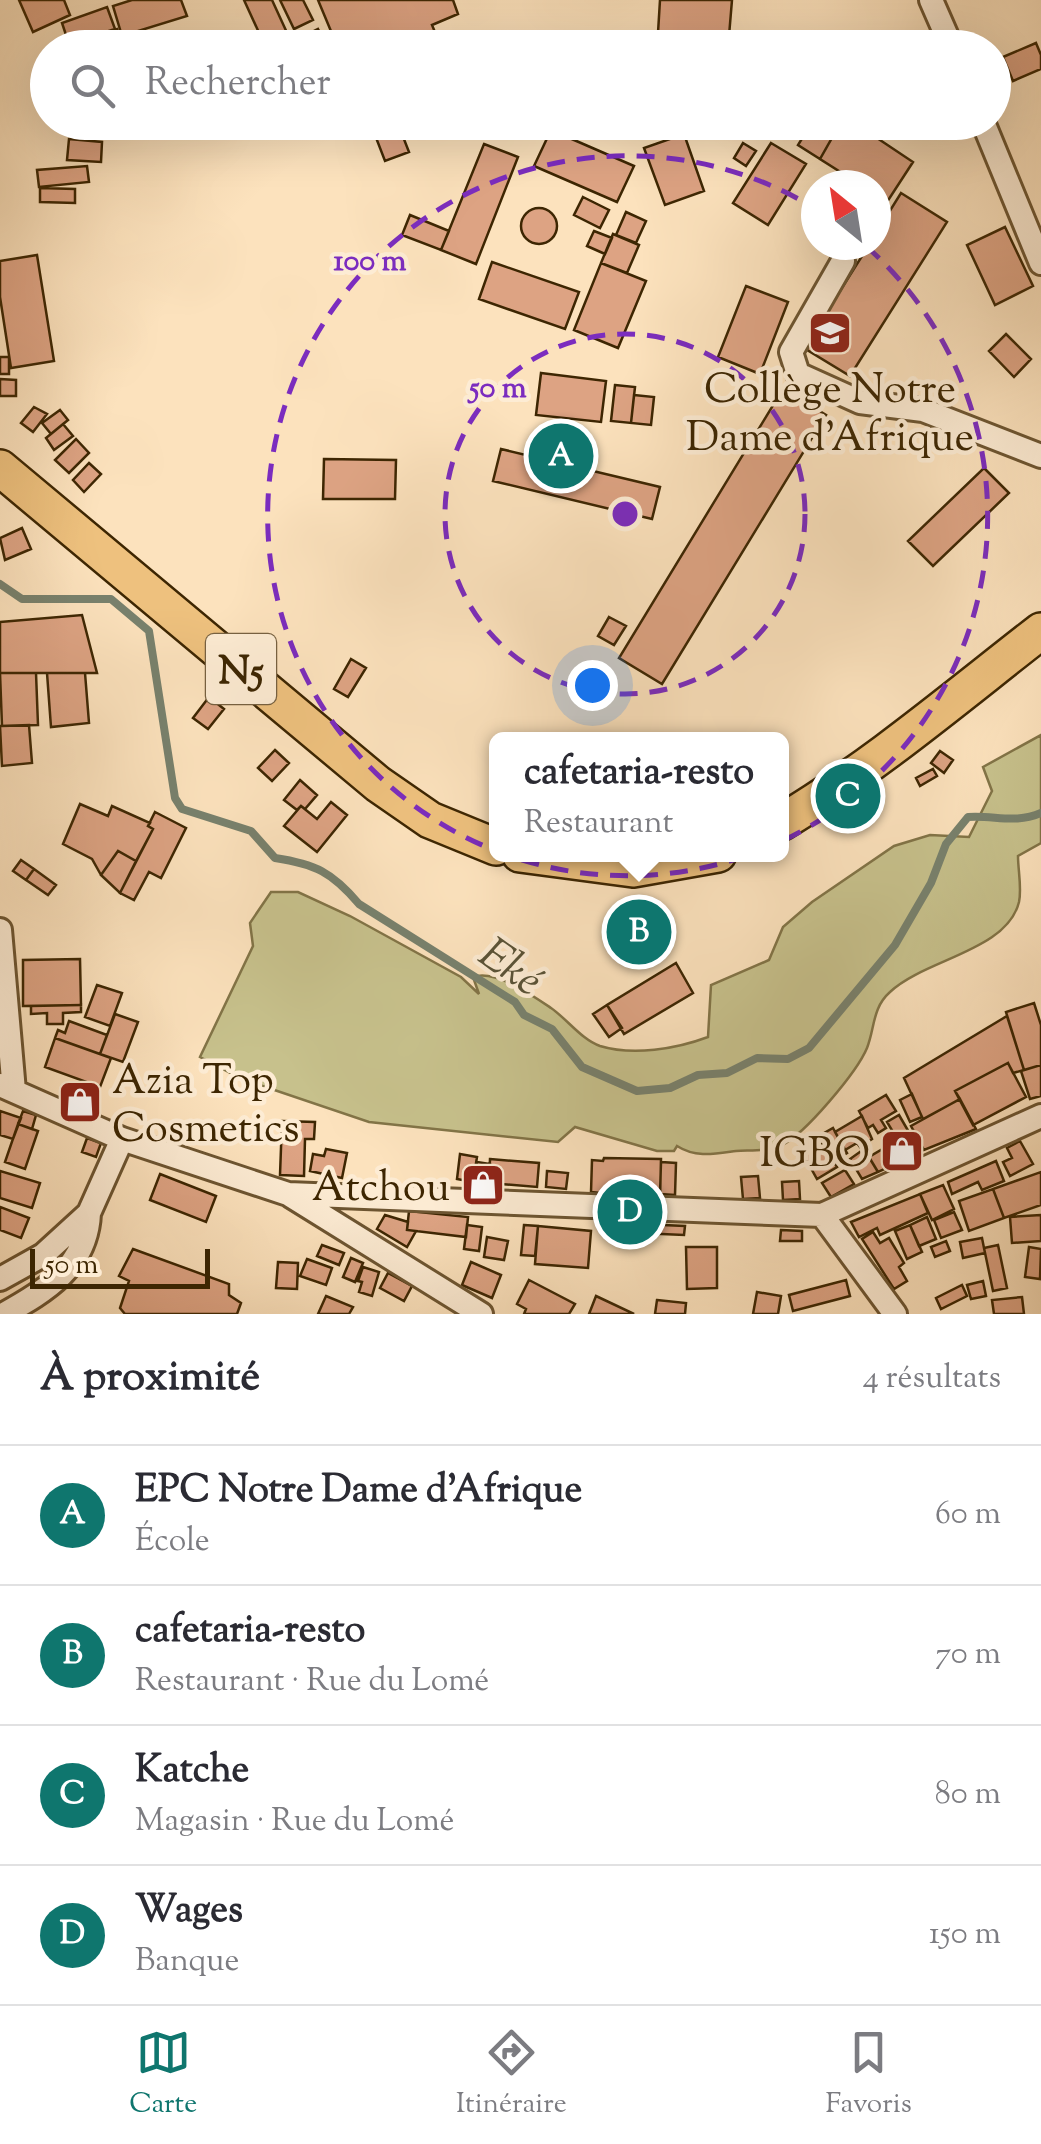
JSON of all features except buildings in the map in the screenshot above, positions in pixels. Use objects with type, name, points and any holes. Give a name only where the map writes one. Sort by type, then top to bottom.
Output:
[{"type":"main road","name":"N5","points":[[0,468],[378,784],[430,820],[489,844]]},
{"type":"main road","points":[[789,818],[884,753],[1041,631]]},
{"type":"main road","points":[[585,862],[633,868],[669,862]]},
{"type":"street","points":[[931,0],[944,30]]},
{"type":"street","points":[[990,140],[1041,263]]},
{"type":"street","points":[[843,260],[790,352],[798,374],[860,402],[924,410],[1041,456]]},
{"type":"street","points":[[0,930],[7,1088],[122,1139],[288,1194],[480,1314]]},
{"type":"street","points":[[288,1194],[822,1215],[1041,1116]]},
{"type":"street","points":[[4,1314],[40,1294],[70,1267],[86,1236],[89,1213],[122,1139]]},
{"type":"street","points":[[0,1279],[43,1256],[89,1213]]},
{"type":"street","points":[[822,1215],[894,1314]]},
{"type":"shaded area","points":[[1041,735],[1041,843],[1018,856],[1020,897],[1011,919],[982,943],[923,971],[890,992],[880,1005],[867,1048],[853,1072],[804,1129],[777,1147],[705,1154],[677,1146],[674,1151],[657,1151],[575,1127],[558,1142],[369,1122],[242,1079],[200,1057],[253,946],[250,923],[271,892],[298,892],[350,916],[461,977],[479,994],[473,977],[492,977],[513,985],[600,1046],[654,1050],[708,1037],[711,985],[769,960],[783,927],[812,902],[894,846],[930,835],[969,837],[992,791],[983,767]]},
{"type":"waterway","name":"Eké","points":[[0,584],[22,599],[111,599],[149,631],[175,798],[182,809],[251,831],[275,858],[301,863],[331,877],[359,904],[515,1002],[524,1015],[552,1029],[582,1067],[637,1091],[670,1088],[698,1075],[727,1073],[757,1058],[788,1059],[809,1048],[895,945],[931,883],[946,844],[968,817],[1014,819],[1041,813]]},
{"type":"place","name":"Collège Notre Dame d'Afrique","points":[[830,333]]},
{"type":"place","name":"EPC Notre Dame d'Afrique","points":[[561,456]]},
{"type":"place","name":"Katche","points":[[848,796]]},
{"type":"place","name":"cafetaria-resto","points":[[639,932]]},
{"type":"place","name":"Azia Top Cosmetics","points":[[80,1102]]},
{"type":"place","name":"IGBO","points":[[902,1151]]},
{"type":"place","name":"Atchou","points":[[483,1185]]},
{"type":"place","name":"Wages","points":[[630,1212]]}]
